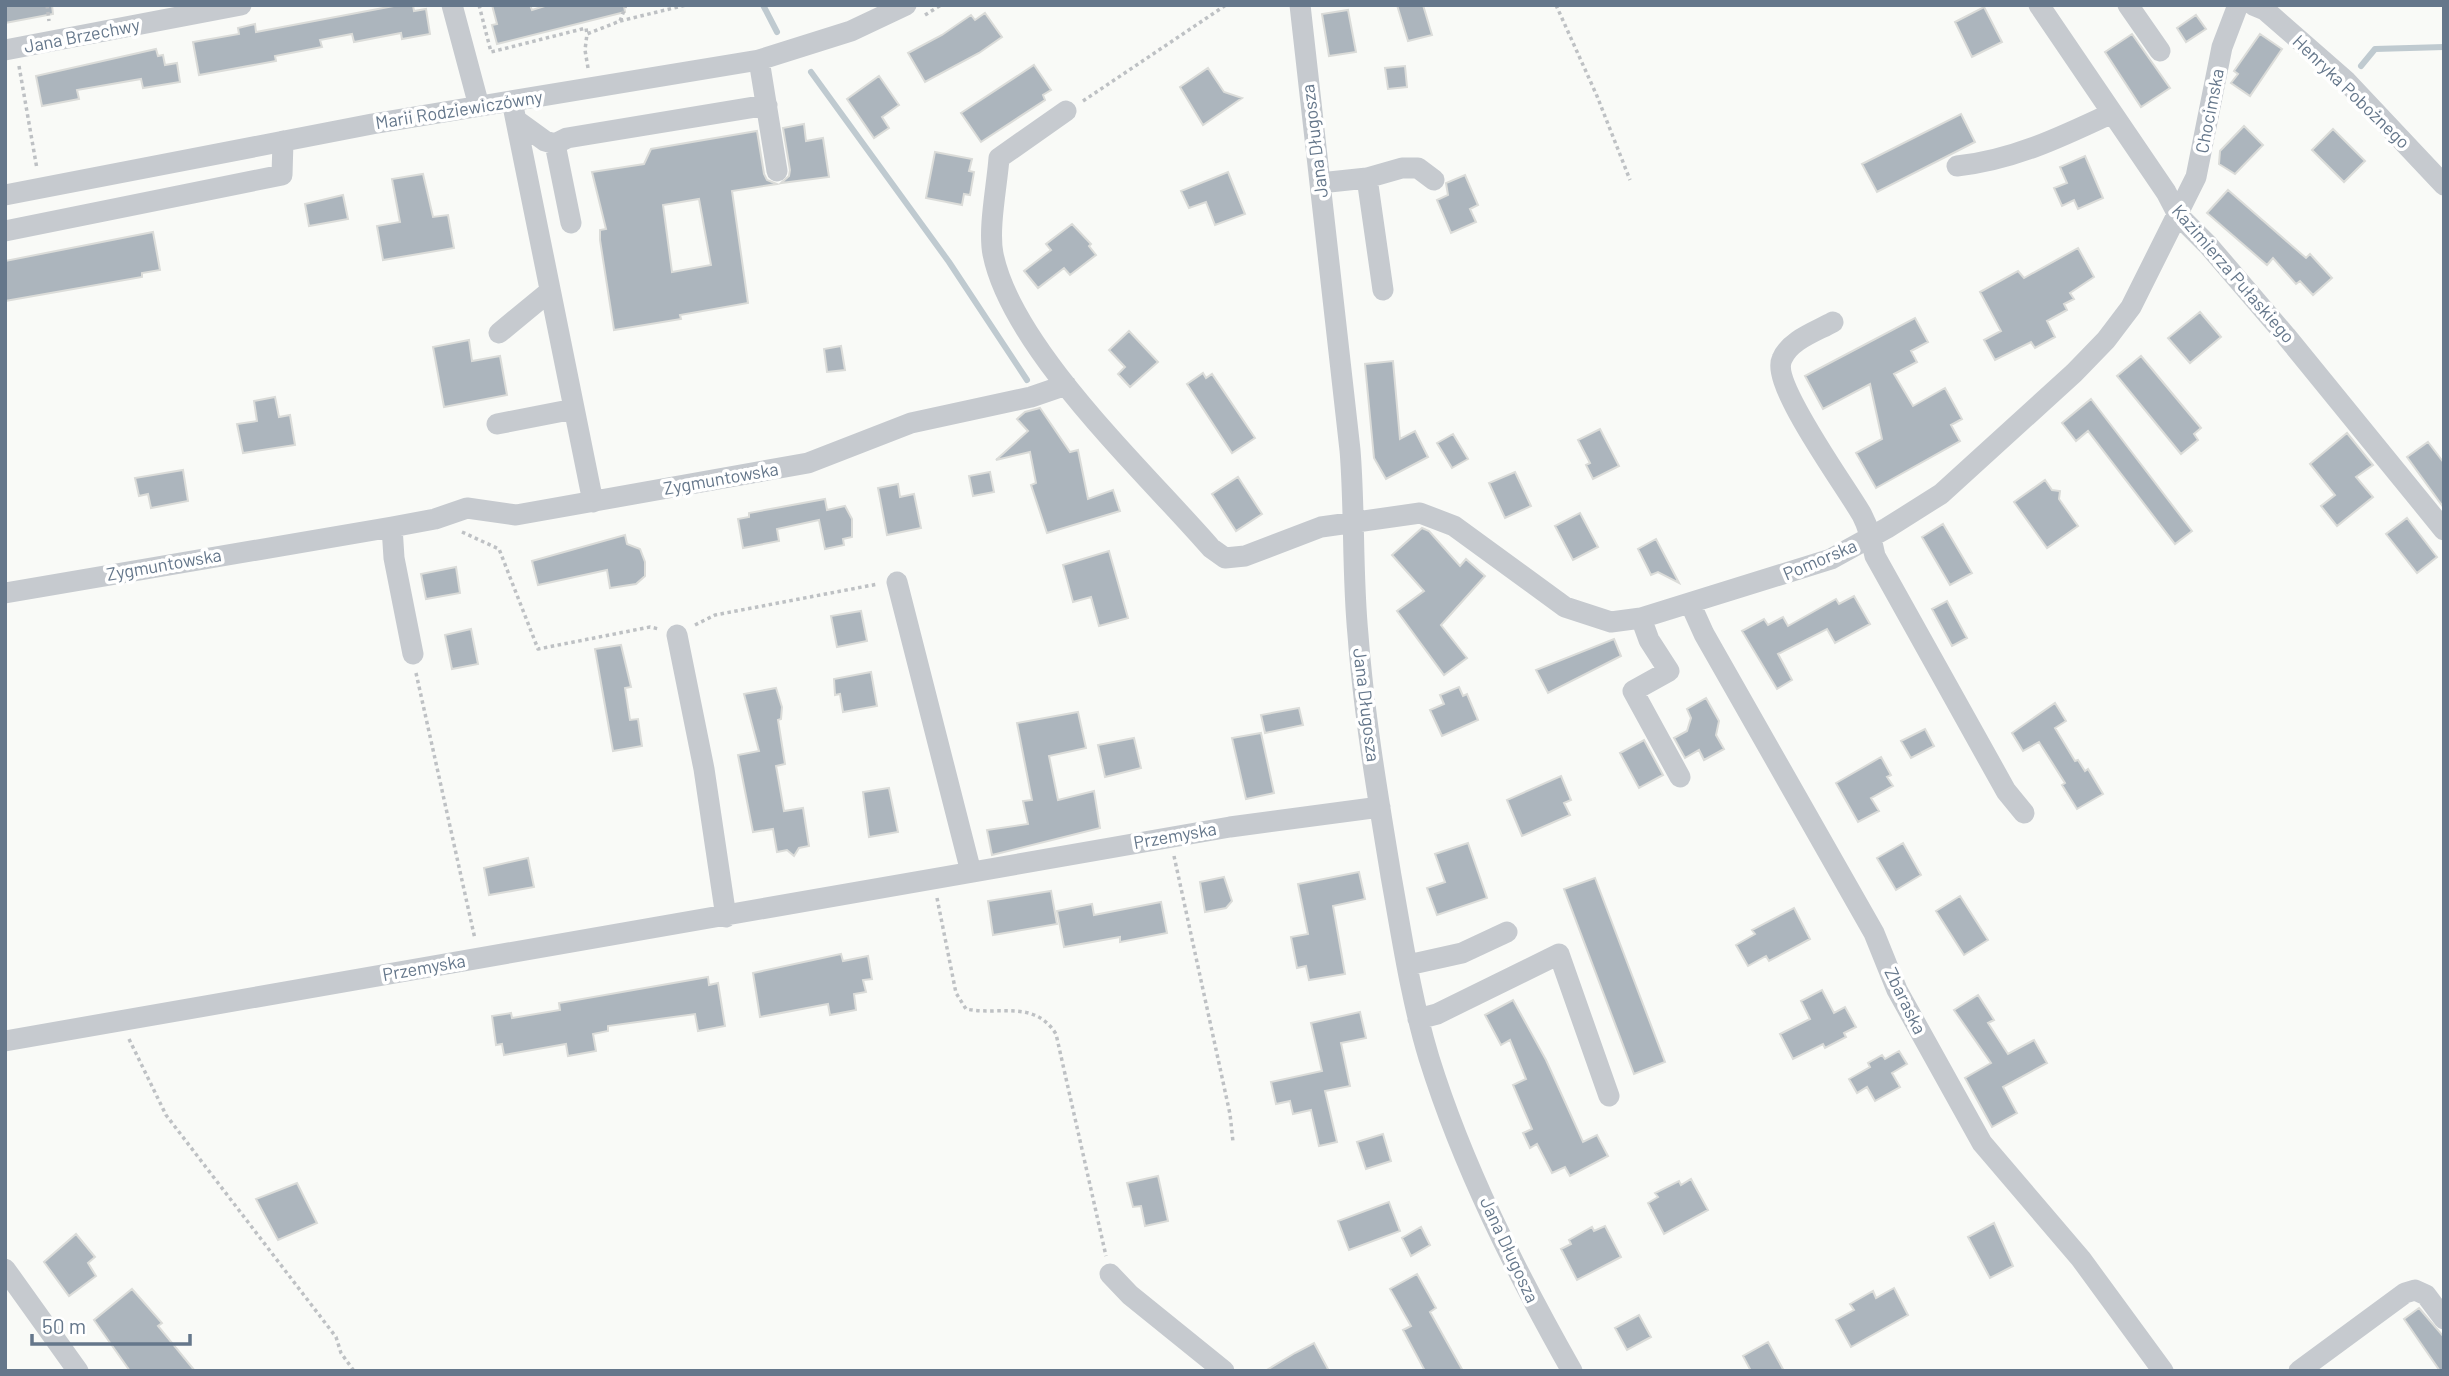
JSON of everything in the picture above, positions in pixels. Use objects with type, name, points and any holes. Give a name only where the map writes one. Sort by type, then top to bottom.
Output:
[{"type":"street","name":"Jana Brzechwy","points":[[10,49],[241,5]]},
{"type":"street","points":[[452,5],[479,106]]},
{"type":"street","name":"Marii Rodziewiczówny","points":[[5,195],[479,106],[514,110],[592,88],[759,60],[851,31],[906,5]]},
{"type":"street","name":"Jana Długosza","points":[[1300,5],[1350,450],[1352,562],[1358,638],[1380,807],[1418,1019],[1438,1083],[1489,1208],[1520,1276],[1572,1371]]},
{"type":"street","name":"Kazimierza Pułaskiego","points":[[2039,5],[2166,192],[2178,215],[2208,245],[2287,336],[2444,530]]},
{"type":"street","points":[[2128,5],[2160,51]]},
{"type":"street","name":"Chocimska","points":[[2178,215],[2196,177],[2221,47],[2238,5]]},
{"type":"street","name":"Henryka Pobożnego","points":[[2253,5],[2265,10],[2346,81],[2444,186]]},
{"type":"street","points":[[759,60],[777,171]]},
{"type":"street","points":[[514,110],[545,141],[555,144],[566,138],[767,106]]},
{"type":"street","points":[[514,110],[593,502]]},
{"type":"street","points":[[1066,111],[999,158],[993,251],[1003,291],[1066,385],[1211,548],[1225,558],[1245,556],[1321,527],[1353,522]]},
{"type":"street","points":[[1957,166],[1990,163],[2046,144],[2112,113]]},
{"type":"street","points":[[5,231],[282,175],[283,141]]},
{"type":"street","points":[[555,144],[571,223]]},
{"type":"street","points":[[1320,183],[1367,178],[1402,168],[1418,168],[1434,180]]},
{"type":"street","points":[[1367,178],[1383,290]]},
{"type":"street","name":"Pomorska","points":[[1353,522],[1420,513],[1436,518],[1454,526],[1578,614],[1611,622],[1641,618],[1819,563],[1871,538],[1941,494],[2106,340],[2131,307],[2178,215]]},
{"type":"street","points":[[499,333],[550,291]]},
{"type":"street","points":[[1833,322],[1791,345],[1780,361],[1781,376],[1812,437],[1863,517],[1875,556],[2006,791],[2024,813]]},
{"type":"street","name":"Zygmuntowska","points":[[5,593],[392,527],[435,519],[467,508],[516,515],[808,463],[911,422],[1031,397],[1066,385]]},
{"type":"street","points":[[497,424],[574,409]]},
{"type":"street","points":[[392,527],[394,558],[413,654]]},
{"type":"street","points":[[897,582],[971,872]]},
{"type":"street","name":"Zbaraska","points":[[1690,603],[1704,634],[1874,933],[1897,990],[1982,1143],[2081,1259],[2162,1371]]},
{"type":"street","points":[[1641,618],[1649,640],[1669,671],[1633,691],[1680,777]]},
{"type":"street","points":[[677,635],[704,769],[726,917]]},
{"type":"street","name":"Przemyska","points":[[5,1041],[726,917],[1170,837],[1380,807]]},
{"type":"street","points":[[1408,965],[1462,953],[1507,932]]},
{"type":"street","points":[[1418,1019],[1437,1014],[1559,954],[1609,1096]]},
{"type":"street","points":[[5,1269],[78,1371]]},
{"type":"street","points":[[1110,1274],[1130,1295],[1224,1371]]},
{"type":"street","points":[[2299,1371],[2405,1293],[2415,1290],[2426,1295],[2444,1319]]},
{"type":"path","points":[[480,5],[491,52],[586,28],[585,50],[592,88]]},
{"type":"path","points":[[620,20],[626,5]]},
{"type":"path","points":[[587,34],[620,20],[685,5]]},
{"type":"path","points":[[1066,111],[1226,5]]},
{"type":"path","points":[[1556,5],[1597,96],[1630,180]]},
{"type":"path","points":[[10,49],[40,188]]},
{"type":"path","points":[[435,519],[499,549],[538,649],[650,626],[677,635],[715,615],[897,582]]},
{"type":"path","points":[[413,654],[470,925],[481,958]]},
{"type":"path","points":[[1170,837],[1230,1114],[1233,1142]]},
{"type":"path","points":[[932,879],[956,993],[966,1009],[1027,1012],[1047,1019],[1056,1034],[1110,1274]]},
{"type":"path","points":[[122,1020],[135,1056],[166,1115],[336,1337],[341,1353],[354,1371]]},
{"type":"building","points":[[5,5],[52,5],[53,14],[5,23]]},
{"type":"building","points":[[399,5],[413,5],[414,11],[426,9],[430,34],[402,39],[401,33],[354,42],[352,34],[320,40],[322,47],[275,56],[276,61],[199,75],[193,42],[239,34],[238,28],[255,24],[256,32]]},
{"type":"building","points":[[492,5],[530,5],[532,10],[548,5],[624,5],[625,12],[497,44],[492,25],[497,24]]},
{"type":"building","points":[[1397,5],[1423,5],[1432,35],[1408,41]]},
{"type":"building","points":[[1984,7],[2002,42],[1972,57],[1955,22]]},
{"type":"building","points":[[1348,10],[1356,52],[1329,56],[1322,14]]},
{"type":"building","points":[[985,13],[1002,37],[979,53],[925,82],[908,53],[942,35],[971,15],[975,20]]},
{"type":"building","points":[[2196,15],[2206,29],[2186,42],[2177,28]]},
{"type":"building","points":[[2132,34],[2170,88],[2141,107],[2105,52]]},
{"type":"building","points":[[2260,34],[2282,49],[2250,96],[2231,83],[2238,74],[2234,71]]},
{"type":"building","points":[[156,49],[158,56],[163,55],[165,65],[177,63],[180,82],[143,88],[141,79],[77,90],[79,99],[42,106],[36,76]]},
{"type":"building","points":[[1034,65],[1051,90],[1043,95],[1045,100],[981,142],[961,113]]},
{"type":"building","points":[[1405,66],[1407,87],[1388,89],[1385,68]]},
{"type":"building","points":[[1208,68],[1224,92],[1242,98],[1203,125],[1180,87]]},
{"type":"building","points":[[879,76],[899,105],[882,117],[889,128],[874,138],[847,99]]},
{"type":"building","points":[[1961,114],[1975,142],[1877,192],[1862,164]]},
{"type":"building","points":[[804,124],[806,141],[823,138],[829,177],[781,183],[789,176],[790,170],[783,128]]},
{"type":"building","points":[[2244,126],[2263,145],[2235,174],[2219,164],[2220,151]]},
{"type":"building","points":[[2333,129],[2365,161],[2344,182],[2312,150]]},
{"type":"building","points":[[757,131],[764,174],[767,180],[777,184],[732,191],[748,303],[680,315],[681,319],[614,330],[600,240],[600,230],[606,229],[592,172],[644,164],[651,149]],"holes":[[[699,199],[711,265],[672,272],[663,205]]]},
{"type":"building","points":[[935,152],[972,159],[969,171],[974,172],[970,195],[964,194],[962,205],[926,198]]},
{"type":"building","points":[[2085,156],[2103,198],[2078,209],[2074,200],[2062,206],[2054,188],[2067,183],[2060,167]]},
{"type":"building","points":[[1228,172],[1245,214],[1215,225],[1206,202],[1189,208],[1181,191]]},
{"type":"building","points":[[423,174],[433,217],[448,215],[454,248],[383,260],[377,226],[400,222],[392,179]]},
{"type":"building","points":[[1465,175],[1478,205],[1470,209],[1476,222],[1451,233],[1437,200],[1448,195],[1446,183]]},
{"type":"building","points":[[2228,190],[2306,258],[2310,254],[2332,278],[2313,295],[2300,281],[2296,284],[2273,258],[2267,265],[2207,213]]},
{"type":"building","points":[[343,195],[348,219],[309,226],[305,204]]},
{"type":"building","points":[[1072,224],[1091,244],[1089,246],[1096,255],[1070,275],[1064,268],[1038,288],[1024,271],[1051,250],[1046,244]]},
{"type":"building","points":[[153,232],[160,270],[142,273],[142,277],[5,301],[5,261]]},
{"type":"building","points":[[2078,248],[2094,277],[2070,293],[2074,299],[2064,304],[2067,310],[2047,321],[2055,337],[2035,348],[2031,342],[1995,360],[1984,340],[2001,331],[1980,292],[2018,271],[2024,278]]},
{"type":"building","points":[[2200,312],[2221,337],[2190,363],[2168,338]]},
{"type":"building","points":[[1915,318],[1928,342],[1911,351],[1917,362],[1894,374],[1913,406],[1945,388],[1962,419],[1951,425],[1960,441],[1876,488],[1856,453],[1882,439],[1870,384],[1823,409],[1805,376]]},
{"type":"building","points":[[1129,331],[1158,362],[1130,387],[1118,374],[1125,367],[1109,350]]},
{"type":"building","points":[[469,340],[472,361],[500,356],[507,395],[444,407],[433,347]]},
{"type":"building","points":[[841,346],[845,370],[827,372],[824,349]]},
{"type":"building","points":[[2141,356],[2201,428],[2194,434],[2198,440],[2181,454],[2117,376]]},
{"type":"building","points":[[1393,361],[1400,439],[1415,431],[1428,457],[1386,479],[1374,458],[1365,364]]},
{"type":"building","points":[[1203,373],[1206,378],[1212,374],[1255,438],[1232,453],[1187,384]]},
{"type":"building","points":[[275,397],[279,417],[290,415],[295,445],[243,453],[237,424],[257,421],[254,401]]},
{"type":"building","points":[[2091,399],[2192,531],[2175,544],[2088,431],[2076,441],[2062,423]]},
{"type":"building","points":[[1040,408],[1070,452],[1078,450],[1088,499],[1113,490],[1120,511],[1047,533],[1031,485],[1036,483],[1030,452],[996,460],[1028,431],[1017,419],[1025,412]]},
{"type":"building","points":[[1600,429],[1619,466],[1593,479],[1586,465],[1590,463],[1578,440]]},
{"type":"building","points":[[2347,433],[2373,465],[2356,477],[2373,497],[2337,526],[2321,506],[2335,495],[2310,464]]},
{"type":"building","points":[[1453,434],[1468,459],[1452,468],[1437,443]]},
{"type":"building","points":[[2428,442],[2444,463],[2444,508],[2407,457]]},
{"type":"building","points":[[183,470],[188,501],[151,508],[148,494],[139,496],[135,478]]},
{"type":"building","points":[[990,472],[994,492],[973,496],[969,476]]},
{"type":"building","points":[[1515,472],[1531,506],[1505,518],[1489,483]]},
{"type":"building","points":[[1238,477],[1262,514],[1236,531],[1212,494]]},
{"type":"building","points":[[2045,480],[2052,490],[2060,491],[2059,499],[2078,526],[2047,548],[2014,502]]},
{"type":"building","points":[[898,484],[900,497],[914,494],[921,528],[887,535],[878,488]]},
{"type":"building","points":[[825,499],[827,510],[845,506],[852,519],[852,537],[843,539],[844,545],[825,549],[819,520],[777,529],[779,541],[743,548],[738,519],[749,517],[749,513]]},
{"type":"building","points":[[1580,513],[1598,547],[1573,560],[1555,526]]},
{"type":"building","points":[[2407,518],[2437,557],[2417,573],[2386,534]]},
{"type":"building","points":[[1943,524],[1972,573],[1950,585],[1922,537]]},
{"type":"building","points":[[1422,528],[1429,531],[1460,566],[1466,559],[1485,576],[1441,625],[1467,658],[1444,675],[1397,611],[1424,591],[1392,555]]},
{"type":"building","points":[[625,535],[627,544],[640,549],[645,562],[645,576],[636,584],[610,588],[607,570],[538,585],[532,561]]},
{"type":"building","points":[[1656,539],[1679,583],[1658,572],[1651,575],[1638,549]]},
{"type":"building","points":[[1109,551],[1128,618],[1099,626],[1091,597],[1073,602],[1063,565]]},
{"type":"building","points":[[456,567],[460,593],[426,599],[421,574]]},
{"type":"building","points":[[1854,596],[1870,624],[1835,643],[1827,629],[1778,654],[1792,680],[1777,689],[1742,631],[1764,619],[1768,625],[1783,617],[1788,626],[1836,599],[1839,604]]},
{"type":"building","points":[[1947,601],[1967,638],[1952,646],[1932,609]]},
{"type":"building","points":[[861,611],[867,641],[837,647],[831,616]]},
{"type":"building","points":[[471,629],[478,664],[452,669],[445,635]]},
{"type":"building","points":[[1614,639],[1621,656],[1548,693],[1536,670]]},
{"type":"building","points":[[621,645],[631,687],[625,688],[630,720],[638,719],[642,746],[613,751],[595,649]]},
{"type":"building","points":[[871,672],[877,706],[843,712],[840,694],[835,695],[834,679]]},
{"type":"building","points":[[1459,687],[1463,696],[1467,694],[1478,720],[1442,736],[1430,710],[1444,704],[1440,695]]},
{"type":"building","points":[[776,688],[782,707],[781,719],[778,720],[785,764],[776,766],[784,811],[803,808],[809,846],[799,848],[794,856],[787,850],[777,852],[773,829],[753,832],[738,755],[759,751],[744,694]]},
{"type":"building","points":[[1706,698],[1719,721],[1716,735],[1724,749],[1704,760],[1699,750],[1685,758],[1674,738],[1687,731],[1691,718],[1687,709]]},
{"type":"building","points":[[2055,703],[2066,721],[2055,728],[2075,761],[2078,760],[2085,771],[2088,769],[2103,794],[2077,809],[2062,785],[2065,783],[2039,742],[2023,751],[2012,733]]},
{"type":"building","points":[[1299,708],[1303,725],[1265,733],[1261,715]]},
{"type":"building","points":[[1078,712],[1086,748],[1049,756],[1058,800],[1094,791],[1100,828],[992,855],[987,830],[1028,824],[1023,801],[1032,800],[1017,723]]},
{"type":"building","points":[[1925,729],[1934,746],[1911,758],[1901,741]]},
{"type":"building","points":[[1261,733],[1274,793],[1246,799],[1232,738]]},
{"type":"building","points":[[1134,738],[1141,768],[1105,777],[1098,745]]},
{"type":"building","points":[[1644,740],[1663,775],[1639,788],[1620,753]]},
{"type":"building","points":[[1881,757],[1891,775],[1887,777],[1893,786],[1871,798],[1879,811],[1858,822],[1836,783]]},
{"type":"building","points":[[1561,776],[1571,800],[1564,803],[1570,815],[1522,836],[1507,800]]},
{"type":"building","points":[[889,788],[898,832],[869,837],[863,792]]},
{"type":"building","points":[[1468,843],[1487,898],[1437,915],[1427,888],[1445,882],[1435,854]]},
{"type":"building","points":[[1903,843],[1921,875],[1896,890],[1877,858]]},
{"type":"building","points":[[528,858],[534,887],[489,895],[484,868]]},
{"type":"building","points":[[1359,872],[1365,899],[1333,906],[1345,974],[1309,980],[1306,966],[1297,968],[1291,937],[1308,934],[1298,884]]},
{"type":"building","points":[[1224,877],[1232,901],[1226,908],[1205,912],[1200,882]]},
{"type":"building","points":[[1595,878],[1665,1062],[1634,1074],[1564,889]]},
{"type":"building","points":[[1051,891],[1057,924],[993,935],[988,901]]},
{"type":"building","points":[[1960,896],[1988,940],[1964,955],[1936,911]]},
{"type":"building","points":[[1161,902],[1167,933],[1120,942],[1120,937],[1064,947],[1057,911],[1092,904],[1094,915]]},
{"type":"building","points":[[1794,908],[1810,939],[1769,961],[1766,956],[1748,966],[1736,945],[1755,934],[1752,930]]},
{"type":"building","points":[[841,954],[843,961],[868,956],[872,979],[863,980],[866,992],[854,994],[856,1010],[830,1015],[828,1004],[760,1017],[753,973]]},
{"type":"building","points":[[708,977],[709,985],[718,983],[725,1026],[698,1031],[695,1014],[608,1026],[608,1031],[593,1034],[596,1051],[568,1056],[566,1044],[504,1055],[502,1044],[496,1045],[492,1016],[511,1013],[512,1018],[560,1010],[559,1003]]},
{"type":"building","points":[[1822,990],[1834,1013],[1845,1007],[1856,1027],[1844,1033],[1846,1037],[1825,1048],[1823,1044],[1793,1059],[1780,1034],[1810,1019],[1801,1001]]},
{"type":"building","points":[[1978,995],[1994,1020],[1988,1023],[2008,1054],[2034,1040],[2047,1063],[2003,1087],[2017,1113],[1992,1127],[1965,1078],[1991,1063],[1954,1010]]},
{"type":"building","points":[[1513,1000],[1546,1060],[1583,1142],[1597,1135],[1608,1156],[1570,1176],[1565,1167],[1552,1173],[1537,1144],[1530,1148],[1523,1133],[1532,1129],[1513,1085],[1526,1079],[1510,1040],[1501,1045],[1485,1015]]},
{"type":"building","points":[[1360,1012],[1366,1038],[1341,1043],[1350,1086],[1325,1091],[1337,1142],[1319,1146],[1311,1110],[1293,1114],[1290,1101],[1276,1104],[1271,1082],[1322,1071],[1311,1023]]},
{"type":"building","points":[[1899,1051],[1907,1064],[1892,1073],[1900,1087],[1875,1101],[1867,1087],[1857,1093],[1849,1079],[1870,1067],[1868,1063],[1882,1055],[1885,1059]]},
{"type":"building","points":[[1383,1134],[1391,1161],[1366,1169],[1357,1142]]},
{"type":"building","points":[[1158,1176],[1168,1221],[1145,1226],[1141,1206],[1133,1207],[1127,1183]]},
{"type":"building","points":[[1691,1179],[1708,1210],[1664,1234],[1648,1203],[1658,1197],[1655,1193],[1679,1181],[1681,1185]]},
{"type":"building","points":[[297,1183],[317,1223],[278,1240],[256,1199]]},
{"type":"building","points":[[1389,1202],[1400,1231],[1349,1250],[1338,1221]]},
{"type":"building","points":[[1994,1223],[2013,1266],[1990,1278],[1968,1237]]},
{"type":"building","points":[[1605,1226],[1621,1257],[1577,1280],[1561,1249],[1571,1244],[1569,1240],[1592,1227],[1594,1231]]},
{"type":"building","points":[[1421,1227],[1430,1245],[1411,1256],[1402,1238]]},
{"type":"building","points":[[76,1234],[95,1257],[88,1263],[96,1276],[69,1296],[44,1262]]},
{"type":"building","points":[[1417,1274],[1436,1308],[1430,1312],[1463,1371],[1425,1371],[1403,1330],[1411,1326],[1390,1289]]},
{"type":"building","points":[[1894,1288],[1908,1315],[1851,1347],[1836,1320],[1854,1310],[1850,1304],[1873,1291],[1876,1298]]},
{"type":"building","points":[[132,1289],[162,1323],[158,1326],[195,1371],[130,1371],[94,1320]]},
{"type":"building","points":[[2419,1308],[2444,1337],[2444,1371],[2440,1371],[2404,1319]]},
{"type":"building","points":[[1639,1315],[1651,1337],[1627,1350],[1615,1328]]},
{"type":"building","points":[[1768,1342],[1784,1371],[1751,1371],[1743,1356]]},
{"type":"building","points":[[1314,1343],[1329,1371],[1265,1371],[1295,1353]]},
{"type":"waterway","points":[[763,5],[777,32]]},
{"type":"waterway","points":[[2361,66],[2375,49],[2444,47]]},
{"type":"waterway","points":[[811,72],[949,262],[1027,380]]}]
